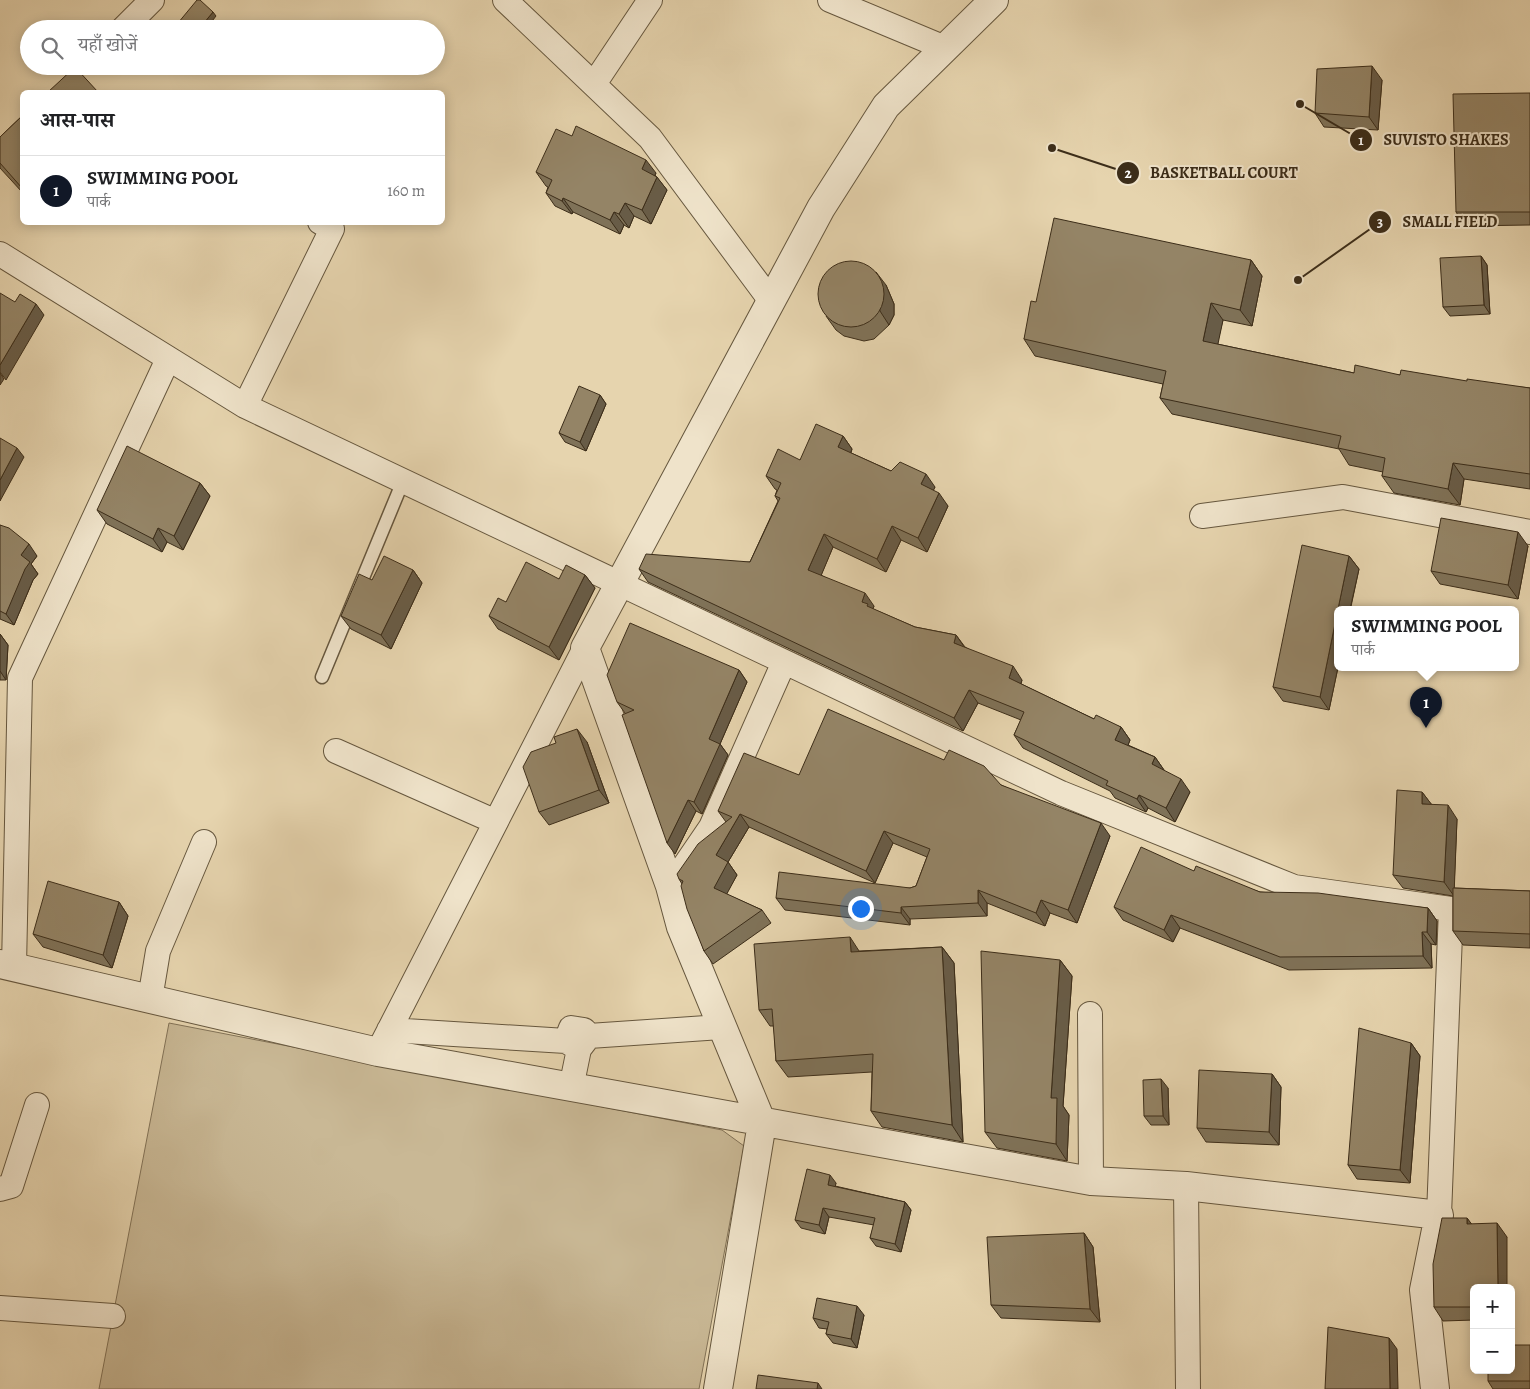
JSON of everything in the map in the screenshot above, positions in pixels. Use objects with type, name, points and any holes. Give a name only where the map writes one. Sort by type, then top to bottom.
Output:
[{"type":"street","points":[[133,20],[152,0]]},
{"type":"street","points":[[505,0],[650,138],[771,301]]},
{"type":"street","points":[[594,84],[650,0]]},
{"type":"street","points":[[830,0],[945,48]]},
{"type":"street","points":[[384,1041],[618,583],[821,208],[886,106],[994,0]]},
{"type":"street","points":[[245,406],[332,229],[325,225]]},
{"type":"street","points":[[0,254],[245,406],[1061,793],[1294,887],[1451,909],[1439,1215],[1424,1290],[1435,1389]]},
{"type":"street","points":[[168,359],[20,678],[7,966],[150,999],[384,1041],[571,1088],[1091,1181],[1186,1186],[1439,1215]]},
{"type":"street","points":[[1202,516],[1343,496],[1530,532]]},
{"type":"street","points":[[585,648],[670,886],[681,927],[720,1027],[762,1123],[718,1389]]},
{"type":"street","points":[[670,886],[711,827],[784,662]]},
{"type":"street","points":[[336,751],[496,822]]},
{"type":"street","points":[[150,999],[158,951],[204,842]]},
{"type":"street","points":[[1090,1014],[1091,1181]]},
{"type":"street","points":[[384,1041],[578,1042],[720,1027]]},
{"type":"street","points":[[571,1088],[578,1042]]},
{"type":"street","points":[[0,1189],[11,1186],[37,1105]]},
{"type":"street","points":[[1186,1186],[1188,1389]]},
{"type":"street","points":[[0,1308],[113,1316]]},
{"type":"lane","points":[[322,677],[403,481]]},
{"type":"shaded area","points":[[169,1023],[722,1130],[744,1146],[699,1389],[99,1389]]},
{"type":"building","points":[[197,0],[200,0],[213,12],[206,20],[180,20]]},
{"type":"building","points":[[1372,66],[1369,117],[1315,113],[1317,69]]},
{"type":"building","points":[[66,75],[82,75],[96,90],[50,90]]},
{"type":"building","points":[[1530,93],[1530,212],[1456,212],[1453,94]]},
{"type":"building","points":[[20,118],[20,186],[0,163],[0,137]]},
{"type":"building","points":[[576,126],[646,160],[642,169],[657,177],[642,210],[625,203],[619,214],[614,212],[610,220],[563,198],[562,201],[546,193],[552,180],[536,172],[556,129],[572,136]]},
{"type":"building","points":[[1054,218],[1251,260],[1240,310],[1211,303],[1203,341],[1354,373],[1355,365],[1400,375],[1401,370],[1467,381],[1467,379],[1530,388],[1530,474],[1453,463],[1448,489],[1382,476],[1385,458],[1338,448],[1341,436],[1160,398],[1166,371],[1024,339],[1031,301],[1036,302]]},
{"type":"building","points":[[1481,256],[1484,305],[1443,307],[1440,258]]},
{"type":"building","points":[[851,261],[863,264],[874,271],[881,282],[884,294],[881,306],[874,317],[863,324],[851,327],[839,324],[828,317],[821,306],[818,294],[821,282],[828,271],[839,264]]},
{"type":"building","points":[[0,293],[15,302],[20,294],[36,304],[0,365]]},
{"type":"building","points":[[579,386],[600,395],[580,442],[559,433]]},
{"type":"building","points":[[816,424],[843,436],[838,447],[891,471],[900,462],[926,474],[921,484],[939,493],[918,538],[892,526],[877,559],[824,534],[808,570],[865,593],[862,602],[868,604],[867,606],[915,627],[956,635],[954,643],[1013,666],[1009,678],[1094,719],[1096,715],[1121,727],[1115,740],[1155,757],[1152,764],[1181,779],[1166,808],[1139,795],[1137,799],[1106,785],[1108,781],[1014,735],[1024,712],[969,690],[954,718],[639,569],[646,554],[750,562],[780,498],[775,496],[781,483],[766,476],[778,449],[800,460]]},
{"type":"building","points":[[0,438],[17,448],[0,480]]},
{"type":"building","points":[[127,446],[200,483],[174,536],[158,528],[153,539],[97,510]]},
{"type":"building","points":[[1441,518],[1518,532],[1508,585],[1431,571]]},
{"type":"building","points":[[0,525],[9,528],[29,544],[21,555],[30,562],[25,569],[6,614],[0,611]]},
{"type":"building","points":[[1302,545],[1349,556],[1339,606],[1334,606],[1334,629],[1320,697],[1273,687]]},
{"type":"building","points":[[384,556],[413,570],[381,635],[341,616],[359,574],[372,580]]},
{"type":"building","points":[[526,562],[559,579],[566,565],[585,575],[549,647],[489,616],[498,598],[506,602]]},
{"type":"building","points":[[630,623],[739,670],[709,739],[720,744],[694,802],[688,800],[667,843],[622,715],[634,710],[617,702],[607,675]]},
{"type":"building","points":[[828,709],[944,760],[949,750],[984,766],[1001,785],[1101,823],[1068,910],[1041,900],[1036,913],[978,890],[978,903],[901,907],[901,913],[776,898],[779,872],[910,888],[916,886],[930,849],[884,831],[866,871],[740,814],[716,855],[728,862],[714,888],[762,910],[704,951],[687,909],[681,886],[683,881],[679,879],[677,874],[698,844],[732,817],[718,811],[744,753],[799,775]]},
{"type":"building","points":[[577,729],[599,790],[539,812],[523,767],[531,752],[556,743],[554,737]]},
{"type":"building","points":[[1397,790],[1422,792],[1422,804],[1448,805],[1444,882],[1393,875]]},
{"type":"building","points":[[1141,847],[1194,871],[1196,866],[1260,892],[1318,893],[1428,908],[1427,932],[1422,932],[1423,956],[1280,957],[1171,915],[1164,930],[1114,907]]},
{"type":"building","points":[[48,881],[119,902],[103,955],[33,934]]},
{"type":"building","points":[[1453,888],[1530,891],[1530,934],[1453,931]]},
{"type":"building","points":[[850,937],[851,952],[942,947],[952,1125],[871,1111],[873,1054],[776,1061],[772,1009],[759,1010],[754,944]]},
{"type":"building","points":[[981,951],[1060,960],[1051,1098],[1057,1098],[1056,1144],[985,1132]]},
{"type":"building","points":[[1359,1028],[1411,1043],[1400,1170],[1348,1165]]},
{"type":"building","points":[[1199,1070],[1272,1074],[1269,1132],[1197,1128]]},
{"type":"building","points":[[1161,1079],[1163,1116],[1144,1116],[1143,1080]]},
{"type":"building","points":[[807,1169],[830,1175],[828,1185],[905,1202],[895,1244],[870,1238],[875,1218],[823,1208],[819,1225],[795,1220]]},
{"type":"building","points":[[1442,1218],[1467,1218],[1467,1224],[1497,1223],[1498,1284],[1470,1284],[1470,1307],[1434,1307],[1433,1264]]},
{"type":"building","points":[[1084,1233],[1090,1309],[991,1305],[987,1237]]},
{"type":"building","points":[[817,1298],[857,1306],[851,1339],[826,1334],[829,1322],[813,1318]]},
{"type":"building","points":[[1328,1327],[1389,1338],[1390,1389],[1325,1389]]},
{"type":"building","points":[[1515,1345],[1530,1345],[1530,1381],[1488,1381],[1488,1374],[1515,1374]]},
{"type":"building","points":[[758,1375],[818,1383],[817,1389],[756,1389]]},
{"type":"place","name":"SUVISTO SHAKES","points":[[1300,104]]},
{"type":"place","name":"BASKETBALL COURT","points":[[1052,148]]},
{"type":"place","name":"SMALL FIELD","points":[[1298,280]]},
{"type":"place","name":"SWIMMING POOL","points":[[1426,728]]}]
